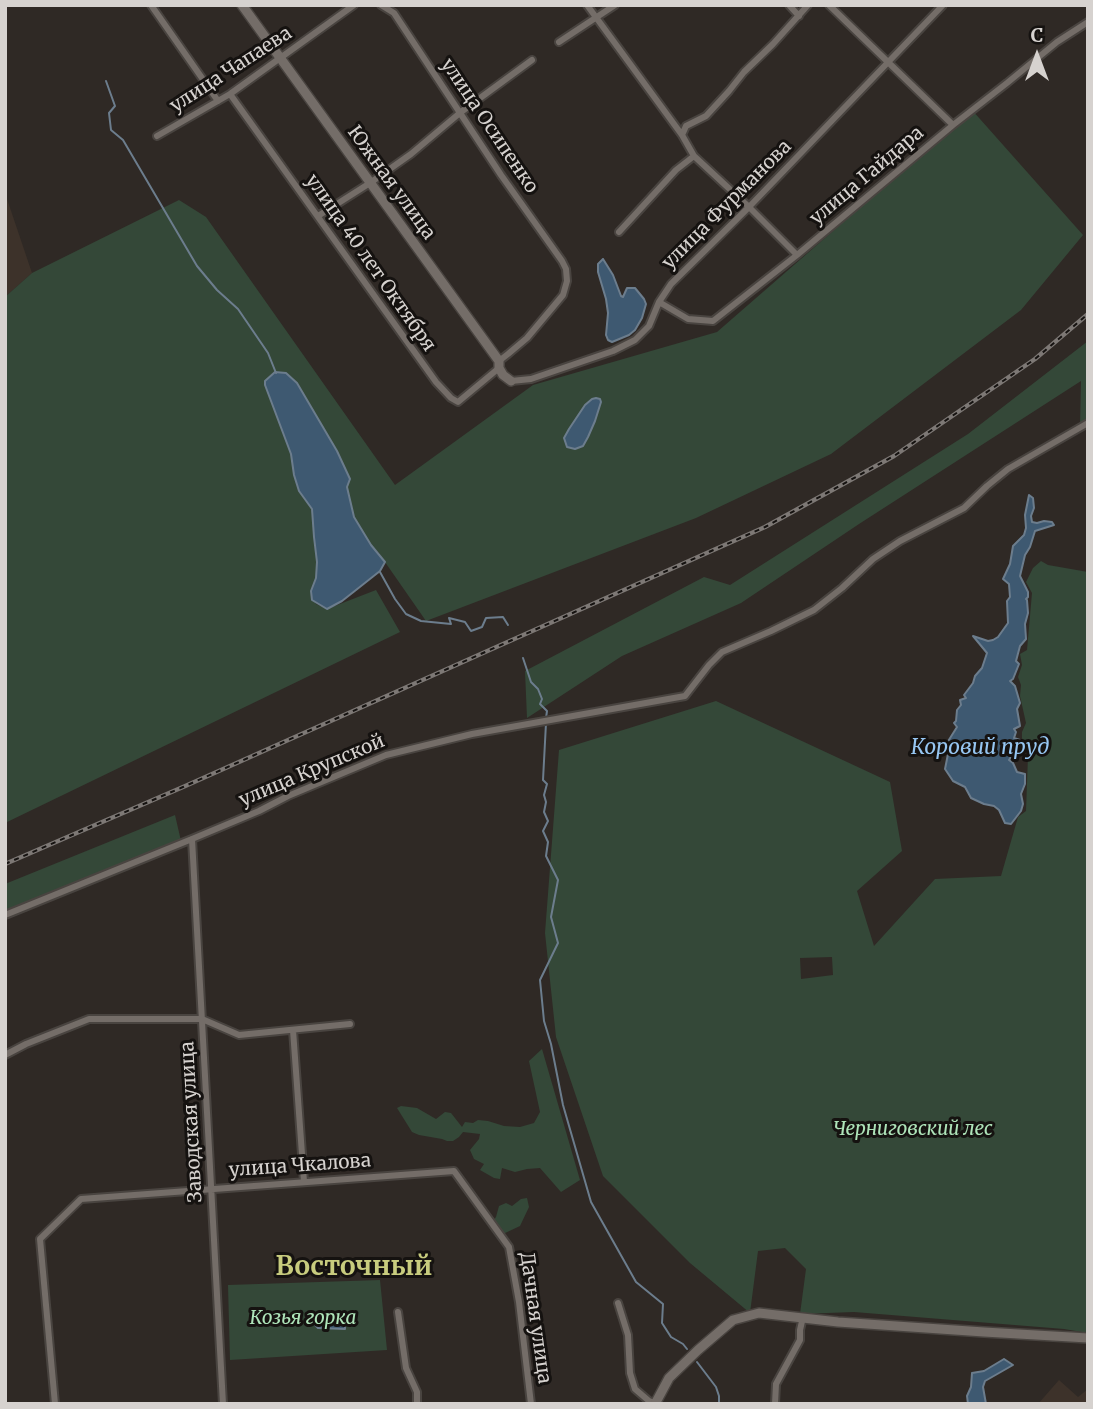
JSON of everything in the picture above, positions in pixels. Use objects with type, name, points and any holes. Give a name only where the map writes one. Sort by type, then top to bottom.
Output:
[{"type":"street","points":[[151,5],[218,101]]},
{"type":"street","name":"Южная улица","points":[[242,5],[499,364],[503,375],[511,381]]},
{"type":"street","name":"улица Чапаева","points":[[157,136],[230,94],[354,5]]},
{"type":"street","name":"улица Осипенко","points":[[382,5],[394,13],[566,268],[566,288],[555,305],[527,338],[499,364]]},
{"type":"street","points":[[587,5],[682,135],[694,156],[797,255]]},
{"type":"street","points":[[559,42],[615,5]]},
{"type":"street","points":[[789,5],[799,16]]},
{"type":"street","points":[[682,135],[686,126],[706,116],[808,5]]},
{"type":"street","points":[[829,5],[953,125]]},
{"type":"street","name":"улица Фурманова","points":[[511,381],[531,379],[613,351],[635,340],[649,326],[659,302],[671,284],[943,5]]},
{"type":"street","name":"улица Гайдара","points":[[659,302],[688,319],[713,321],[1057,42],[1088,22]]},
{"type":"street","points":[[318,216],[411,154],[532,61]]},
{"type":"street","name":"улица 40 лет Октября","points":[[230,94],[436,382],[451,398],[458,402],[499,364]]},
{"type":"street","points":[[620,232],[676,170],[694,156]]},
{"type":"street","name":"улица Крупской","points":[[5,915],[259,811],[386,755],[472,734],[685,696],[722,652],[814,610],[873,559],[900,541],[964,508],[1008,469],[1088,423]]},
{"type":"street","name":"Заводская улица","points":[[191,839],[223,1404]]},
{"type":"street","points":[[5,1055],[89,1019],[202,1019],[239,1035],[350,1024]]},
{"type":"street","points":[[293,1030],[304,1182]]},
{"type":"street","name":"улица Чкалова","points":[[55,1404],[40,1240],[81,1199],[454,1171]]},
{"type":"street","name":"Дачная улица","points":[[454,1171],[509,1247],[519,1302],[531,1404]]},
{"type":"street","points":[[618,1303],[628,1335],[630,1373],[635,1389],[655,1403],[669,1378],[698,1350],[733,1320],[759,1313],[1088,1338]]},
{"type":"street","points":[[398,1311],[406,1368],[417,1392],[417,1404]]},
{"type":"street","points":[[775,1404],[776,1384],[800,1340],[803,1317]]},
{"type":"shaded area","points":[[5,193],[32,273],[5,297]]},
{"type":"shaded area","points":[[1059,1380],[1078,1397],[1088,1389],[1088,1404],[1038,1404]]},
{"type":"green space","points":[[972,110],[1083,235],[1021,310],[831,454],[696,518],[426,621],[354,517],[347,487],[350,479],[297,383],[286,373],[265,385],[291,454],[299,491],[312,509],[317,562],[316,578],[311,591],[316,604],[327,609],[376,590],[400,632],[5,823],[5,297],[32,273],[179,200],[206,217],[395,485],[533,385],[717,332]]},
{"type":"green space","points":[[1088,341],[1088,426],[1080,427],[1081,381],[741,603],[622,656],[527,718],[525,671],[704,577],[730,585],[968,434]]},
{"type":"green space","name":"Черниговский лес","points":[[1041,561],[1048,565],[1088,572],[1088,1333],[854,1312],[800,1314],[806,1269],[785,1248],[758,1251],[750,1313],[690,1263],[603,1176],[556,1037],[545,933],[559,750],[716,701],[890,782],[902,851],[857,891],[874,946],[935,879],[1001,876],[1018,817],[1026,811],[1028,756],[1022,738],[1026,723],[1018,677],[1022,665],[1020,654],[1027,650],[1032,593],[1026,582],[1033,568]],"holes":[[[832,957],[833,975],[801,979],[800,958]]]},
{"type":"green space","points":[[175,815],[181,841],[5,913],[5,884]]},
{"type":"green space","points":[[542,1049],[580,1180],[561,1192],[540,1168],[515,1172],[502,1168],[500,1179],[494,1178],[480,1170],[484,1164],[474,1159],[470,1150],[480,1134],[463,1132],[453,1141],[419,1135],[412,1132],[397,1108],[417,1108],[436,1119],[445,1112],[451,1113],[462,1127],[465,1122],[473,1123],[478,1120],[520,1127],[534,1123],[540,1112],[529,1061]]},
{"type":"green space","points":[[527,1198],[529,1207],[520,1226],[503,1234],[493,1221],[499,1206],[506,1203],[512,1206]]},
{"type":"green space","name":"Козья горка","points":[[380,1280],[387,1350],[230,1360],[228,1285]]},
{"type":"water","points":[[603,259],[621,296],[623,297],[627,288],[635,288],[646,304],[635,330],[612,342],[606,335],[608,313],[598,272],[598,264]]},
{"type":"water","points":[[275,372],[286,373],[297,383],[337,451],[350,479],[347,487],[354,517],[385,562],[380,571],[342,601],[327,609],[312,600],[311,591],[316,578],[317,562],[312,509],[299,491],[291,454],[265,385],[265,381]]},
{"type":"water","points":[[596,398],[601,402],[583,446],[575,449],[567,447],[564,438],[569,429],[585,405]]},
{"type":"water","name":"Коровий пруд","points":[[1029,495],[1033,498],[1032,522],[1052,522],[1054,525],[1035,531],[1020,576],[1028,592],[1026,639],[1020,646],[1016,661],[1019,664],[1010,681],[1015,686],[1020,703],[1017,709],[1020,726],[1014,729],[1014,738],[1020,740],[1022,746],[1015,750],[1009,760],[1017,772],[1025,774],[1025,784],[1021,794],[1021,811],[1011,824],[1005,823],[994,806],[971,798],[965,787],[953,781],[945,769],[949,749],[947,743],[957,727],[954,723],[961,705],[960,700],[966,698],[964,695],[982,668],[987,653],[973,636],[993,640],[1008,623],[1009,584],[1003,579],[1010,564],[1013,546],[1024,535]]},
{"type":"water","points":[[341,1315],[350,1323],[345,1325],[345,1329],[318,1328],[315,1325],[315,1317]]},
{"type":"water","points":[[1004,1359],[1013,1365],[985,1381],[983,1387],[986,1404],[968,1404],[972,1373],[984,1371]]},
{"type":"waterway","points":[[106,81],[115,106],[109,113],[111,130],[123,140],[197,266],[238,309],[268,353],[276,373]]},
{"type":"waterway","points":[[380,572],[406,614],[421,621],[451,624],[449,618],[465,622],[471,631],[482,627],[486,618],[503,617],[508,625]]},
{"type":"waterway","points":[[523,658],[531,682],[542,699],[540,704],[547,711],[546,718]]},
{"type":"waterway","points":[[546,723],[543,780],[547,784],[544,812],[548,821],[543,831],[548,842],[546,856],[558,880],[551,917],[558,943],[540,980],[544,1021],[563,1105],[591,1202],[636,1282],[663,1304],[662,1323],[671,1337],[687,1349]]},
{"type":"waterway","points":[[697,1362],[716,1387],[719,1404]]},
{"type":"railway","points":[[5,864],[765,527],[894,456],[1035,359],[1088,314]]},
{"type":"district","name":"Восточный","points":[[354,1268]]}]
